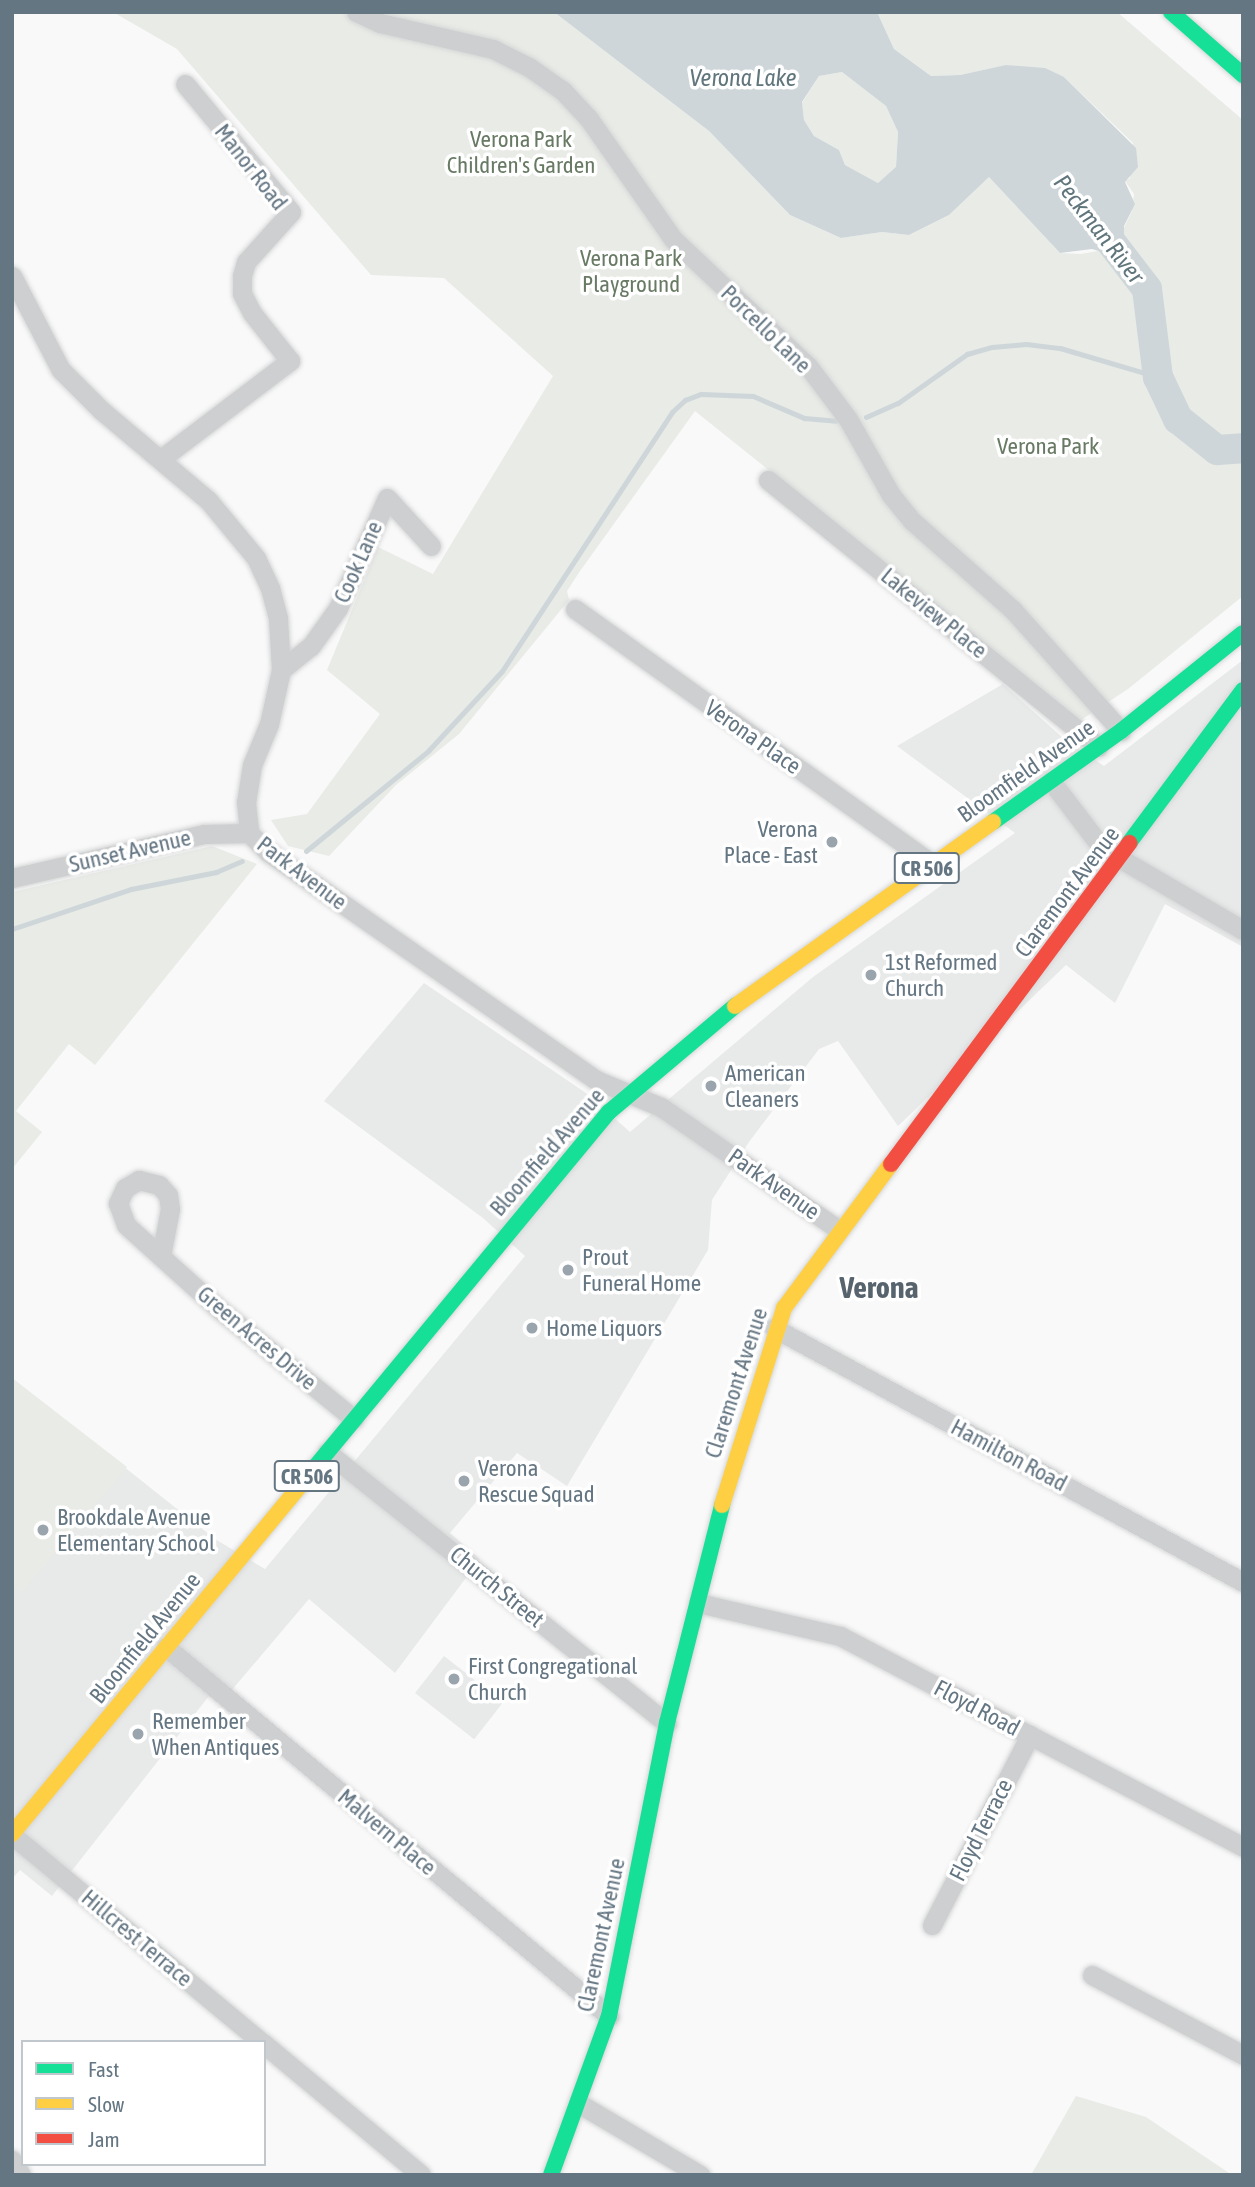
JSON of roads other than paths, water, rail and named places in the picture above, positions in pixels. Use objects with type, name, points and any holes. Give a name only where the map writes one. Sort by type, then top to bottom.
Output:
[{"type":"main road","points":[[1171,12],[1243,75]]},
{"type":"main road","name":"Bloomfield Avenue","points":[[12,1835],[555,1174],[628,1093],[713,1021],[1121,731],[1243,633]]},
{"type":"main road","name":"Claremont Avenue","points":[[551,2175],[609,2017],[667,1723],[734,1457],[774,1328],[795,1289],[838,1230],[1120,860],[1243,690]]},
{"type":"street","name":"Porcello Lane","points":[[356,12],[380,23],[493,49],[529,67],[563,91],[589,119],[673,239],[808,366],[911,520],[1012,609],[1121,731]]},
{"type":"street","name":"Manor Road","points":[[162,458],[290,361],[252,313],[242,293],[242,276],[246,262],[291,212],[185,84]]},
{"type":"street","name":"Park Avenue","points":[[12,275],[61,370],[102,410],[162,458],[208,500],[256,558],[278,618],[281,670],[269,724],[252,765],[246,802],[249,833],[278,859],[596,1080],[661,1107],[838,1230]]},
{"type":"street","name":"Lakeview Place","points":[[768,480],[1099,747]]},
{"type":"street","name":"Cook Lane","points":[[281,670],[311,646],[338,608],[387,498],[430,546]]},
{"type":"street","name":"Verona Place","points":[[575,608],[932,864]]},
{"type":"street","points":[[1051,781],[1102,848],[1243,930]]},
{"type":"street","name":"Sunset Avenue","points":[[14,875],[204,834],[249,833]]},
{"type":"street","name":"Green Acres Drive","points":[[161,1256],[354,1419]]},
{"type":"street","name":"Hamilton Road","points":[[774,1328],[1243,1582]]},
{"type":"street","name":"Church Street","points":[[327,1452],[667,1723]]},
{"type":"street","name":"Floyd Road","points":[[698,1603],[839,1636],[1243,1847]]},
{"type":"street","name":"Malvern Place","points":[[166,1647],[609,2017]]},
{"type":"street","name":"Floyd Terrace","points":[[932,1925],[1030,1735]]},
{"type":"street","name":"Hillcrest Terrace","points":[[12,1835],[259,2040]]},
{"type":"street","points":[[1092,1975],[1243,2055]]},
{"type":"street","name":"Hillcrest Terrace","points":[[266,2046],[421,2175]]},
{"type":"street","points":[[578,2103],[701,2175]]},
{"type":"street","points":[[12,2160],[21,2175]]},
{"type":"water","name":"Verona Lake","points":[[554,12],[877,12],[894,49],[931,76],[960,75],[1006,65],[1045,68],[1064,77],[1136,148],[1138,167],[1125,182],[1135,204],[1124,226],[1124,240],[1109,254],[1092,249],[1060,253],[989,177],[949,215],[909,235],[882,232],[841,238],[790,215],[709,131]],"holes":[[[842,72],[886,106],[898,132],[896,167],[878,183],[845,165],[839,150],[814,136],[804,120],[802,102],[819,76]]]},
{"type":"waterway","name":"Peckman River","points":[[1091,216],[1147,289],[1158,377],[1178,419],[1217,450],[1243,448]]},
{"type":"waterway","points":[[866,417],[898,403],[967,354],[992,347],[1026,344],[1060,348],[1158,377]]},
{"type":"waterway","points":[[306,851],[428,751],[502,671],[672,412],[685,400],[701,394],[753,396],[804,418],[836,421]]},
{"type":"waterway","points":[[12,929],[131,889],[216,872],[242,861]]},
{"type":"place","name":"Verona Place - East","points":[[832,842]]},
{"type":"place","name":"1st Reformed Church","points":[[871,975]]},
{"type":"place","name":"American Cleaners","points":[[711,1086]]},
{"type":"place","name":"Prout Funeral Home","points":[[568,1270]]},
{"type":"place","name":"Home Liquors","points":[[532,1328]]},
{"type":"place","name":"Verona Rescue Squad","points":[[464,1481]]},
{"type":"place","name":"Brookdale Avenue Elementary School","points":[[43,1530]]},
{"type":"place","name":"First Congregational Church","points":[[454,1679]]},
{"type":"place","name":"Remember When Antiques","points":[[138,1734]]},
{"type":"district","name":"Verona","points":[[879,1287]]},
{"type":"park label","name":"Verona Park Children's Garden","points":[[521,152]]},
{"type":"park label","name":"Verona Park Playground","points":[[631,271]]},
{"type":"park label","name":"Verona Park","points":[[1048,446]]}]
